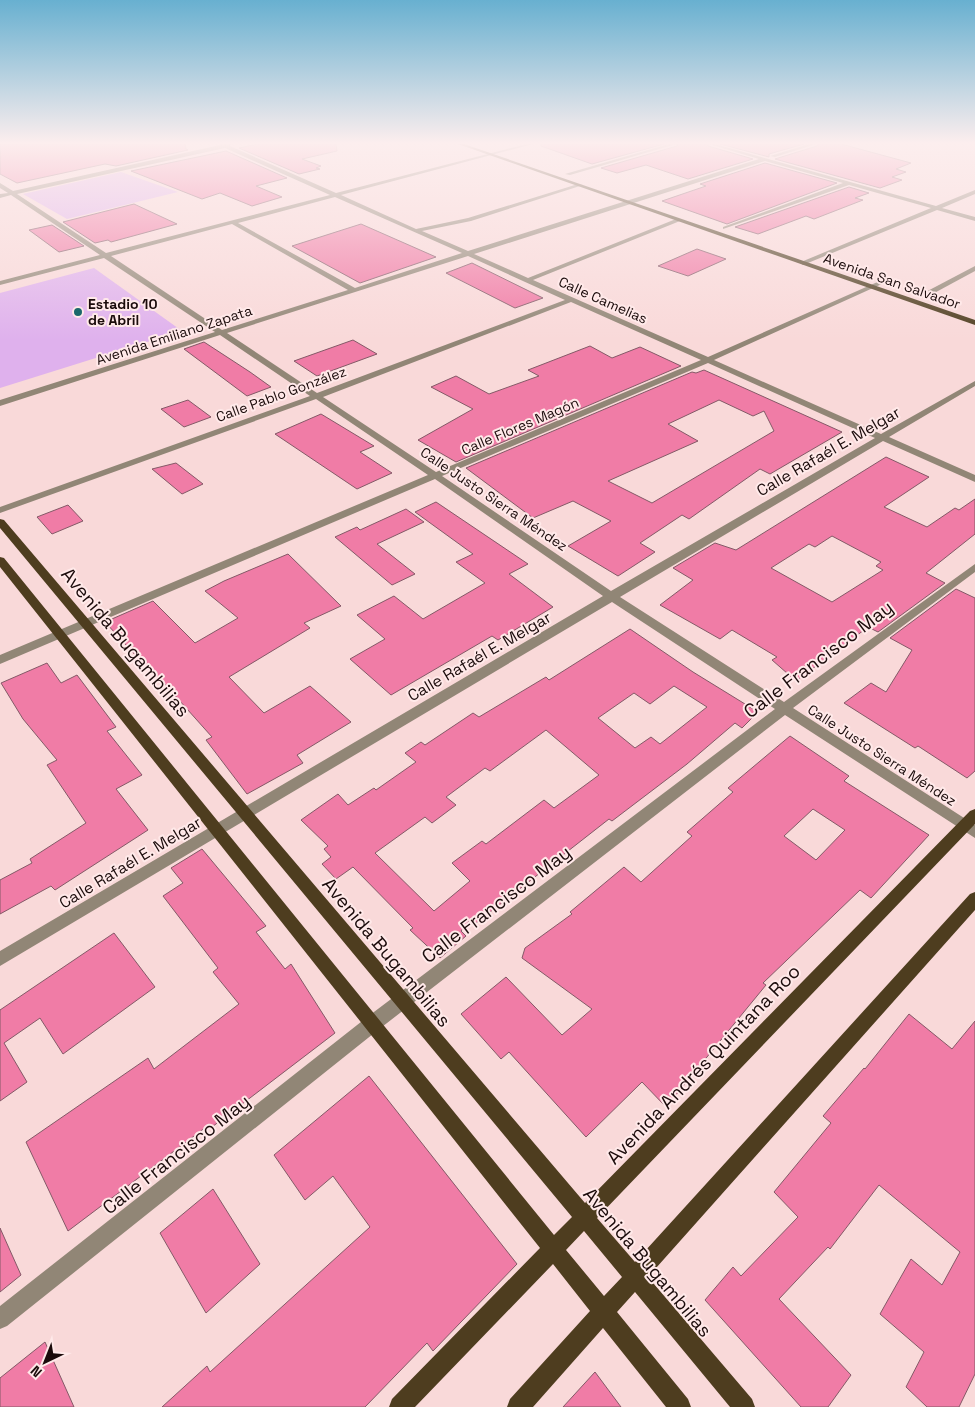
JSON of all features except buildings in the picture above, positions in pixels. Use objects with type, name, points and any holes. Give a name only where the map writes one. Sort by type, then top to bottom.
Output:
[{"type":"main road","name":"Avenida San Salvador","points":[[650,210],[803,263],[879,283],[975,323]]},
{"type":"main road","name":"Avenida San Salvador","points":[[672,210],[769,243]]},
{"type":"main road","name":"Avenida San Salvador","points":[[805,255],[822,262]]},
{"type":"main road","name":"Avenida San Salvador","points":[[914,293],[931,299]]},
{"type":"main road","name":"Avenida Bugambilias","points":[[0,522],[744,1407]]},
{"type":"main road","points":[[0,560],[680,1407]]},
{"type":"main road","name":"Avenida Andrés Quintana Roo","points":[[400,1407],[584,1217],[972,824]]},
{"type":"main road","points":[[518,1407],[975,899]]},
{"type":"street","name":"Calle Justo Sierra Méndez","points":[[34,210],[317,396],[612,597],[785,708],[972,824]]},
{"type":"street","points":[[126,242],[252,210]]},
{"type":"street","points":[[0,283],[99,251],[232,222],[279,210]]},
{"type":"street","name":"Calle Camelias","points":[[373,210],[571,300],[975,479]]},
{"type":"street","points":[[418,230],[468,220],[501,210]]},
{"type":"street","name":"Avenida Emiliano Zapata","points":[[0,403],[606,210]]},
{"type":"street","points":[[724,228],[775,210]]},
{"type":"street","points":[[803,263],[933,210]]},
{"type":"street","points":[[943,210],[975,219]]},
{"type":"street","points":[[528,280],[678,220]]},
{"type":"street","points":[[232,222],[354,290]]},
{"type":"street","points":[[922,296],[975,268]]},
{"type":"street","name":"Calle Flores Magón","points":[[0,660],[708,360],[879,283]]},
{"type":"street","name":"Calle Pablo González","points":[[0,510],[317,396],[571,300]]},
{"type":"street","name":"Calle Rafaél E. Melgar","points":[[0,959],[244,813],[975,383]]},
{"type":"street","name":"Calle Francisco May","points":[[0,1319],[372,1024],[785,708],[975,567]]},
{"type":"shaded area","points":[[51,210],[105,210],[67,219]]},
{"type":"shaded area","name":"Estadio 10 de Abril","points":[[94,268],[182,331],[0,388],[0,293]]},
{"type":"place","name":"Estadio 10 de Abril","points":[[78,312]]}]
